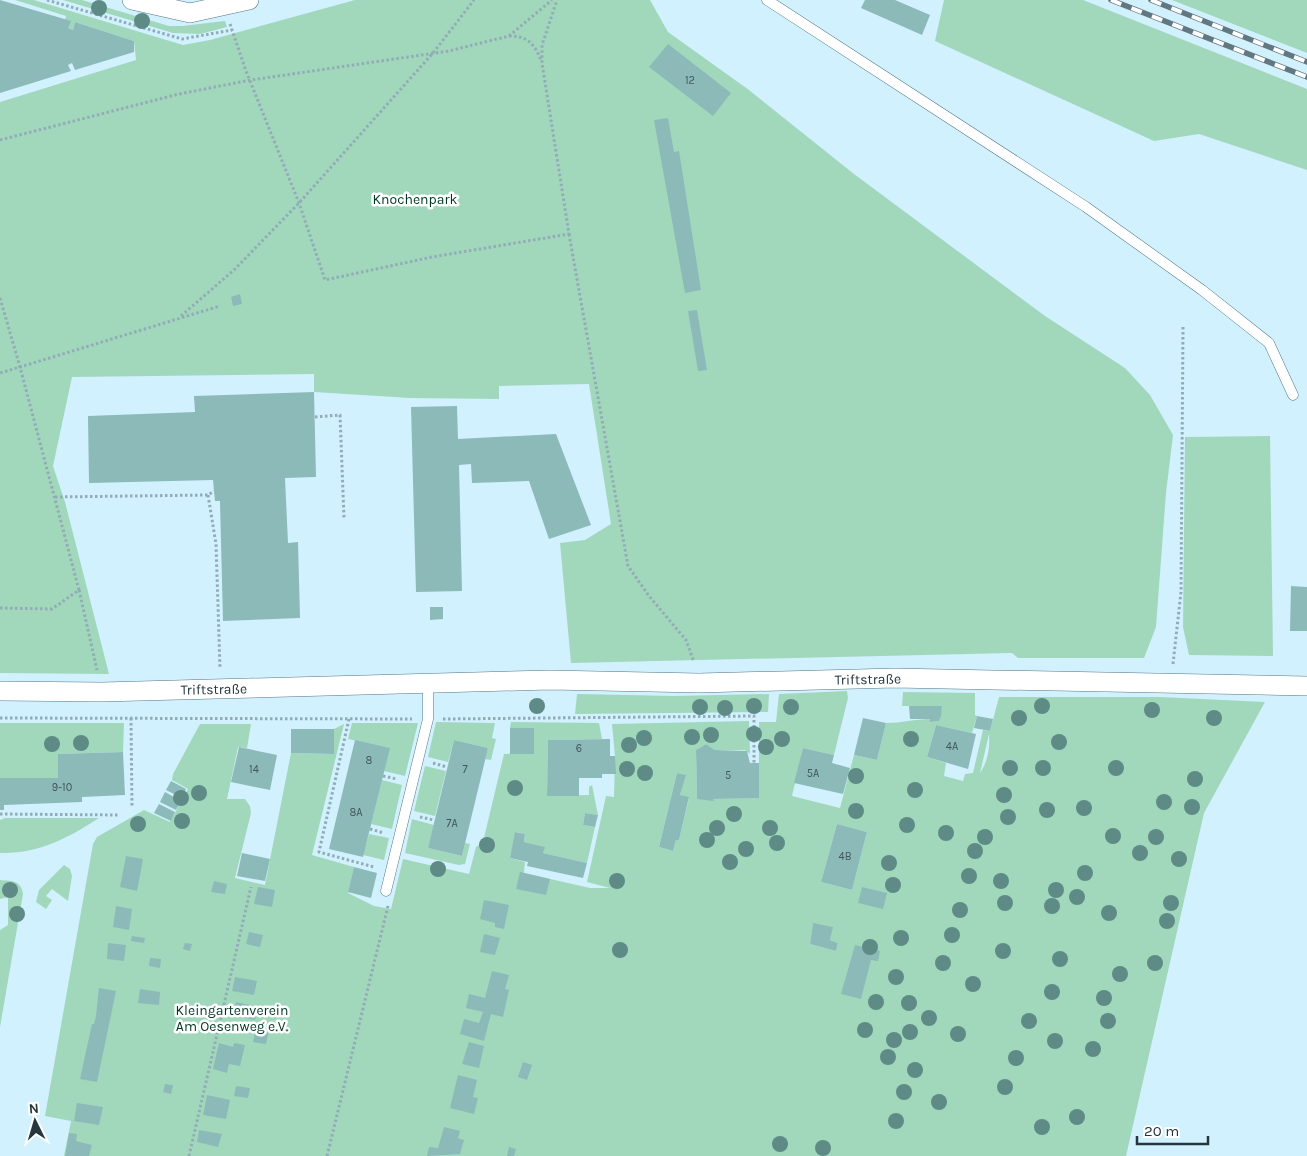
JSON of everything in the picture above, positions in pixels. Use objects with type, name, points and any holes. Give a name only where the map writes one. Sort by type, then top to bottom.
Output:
[{"type":"street","points":[[132,0],[190,13],[249,0]]},
{"type":"street","name":"Triftstraße","points":[[0,691],[102,692],[428,685],[550,680],[699,683],[896,678],[1307,686]]},
{"type":"lane","points":[[767,0],[1086,207],[1202,290],[1268,343],[1293,395]]},
{"type":"lane","points":[[386,891],[428,719],[428,685]]},
{"type":"path","points":[[178,319],[234,270],[299,203],[433,53],[474,0]]},
{"type":"path","points":[[508,36],[552,0]]},
{"type":"path","points":[[557,0],[542,45],[542,62],[569,234],[628,566],[649,596],[686,640],[699,683]]},
{"type":"path","points":[[232,30],[299,203],[326,280],[432,258],[569,234]]},
{"type":"path","points":[[0,140],[179,94],[251,80],[433,53],[508,36],[521,36],[528,40],[535,46],[542,62]]},
{"type":"path","points":[[0,298],[55,497],[79,590],[102,692]]},
{"type":"path","points":[[0,373],[220,306]]},
{"type":"path","points":[[1171,684],[1181,592],[1183,327]]},
{"type":"path","points":[[315,417],[340,415],[344,518]]},
{"type":"path","points":[[55,497],[208,495],[214,491]]},
{"type":"path","points":[[208,495],[216,544],[221,676]]},
{"type":"path","points":[[0,608],[52,608],[79,590]]},
{"type":"path","points":[[0,718],[428,719],[754,716],[754,763]]},
{"type":"path","points":[[131,718],[132,808]]},
{"type":"path","points":[[349,719],[319,852],[391,871]]},
{"type":"path","points":[[0,814],[120,815]]},
{"type":"path","points":[[189,1156],[251,887]]},
{"type":"path","points":[[328,1156],[388,903],[386,891]]},
{"type":"green space","name":"Knochenpark","points":[[15,0],[34,0],[183,45],[210,40],[355,0],[650,0],[668,32],[749,90],[854,174],[1045,316],[1125,368],[1150,395],[1173,435],[1166,493],[1156,627],[1144,658],[1018,658],[1012,653],[571,663],[560,543],[585,540],[611,524],[589,384],[499,386],[499,399],[410,398],[314,392],[314,374],[72,377],[53,466],[65,502],[109,674],[0,673],[0,102],[136,60],[134,41],[75,22],[73,30],[68,28],[70,21],[65,20],[66,16]]},
{"type":"green space","points":[[63,0],[82,0],[169,26],[225,21],[227,27],[200,34],[173,33]]},
{"type":"green space","points":[[944,0],[1083,0],[1307,89],[1307,170],[1199,134],[1154,141],[935,41]]},
{"type":"green space","points":[[1172,0],[1307,0],[1307,53]]},
{"type":"green space","points":[[1270,436],[1273,656],[1189,655],[1183,627],[1185,437]]},
{"type":"green space","name":"Kleingartenverein Am Oesenweg e.V.","points":[[847,691],[848,698],[834,755],[803,748],[792,796],[840,808],[854,755],[877,760],[886,723],[924,719],[930,719],[930,722],[939,721],[942,706],[902,706],[903,692],[975,693],[975,715],[977,716],[972,733],[936,725],[927,757],[946,763],[944,776],[963,781],[965,774],[973,773],[983,730],[990,731],[999,697],[1160,697],[1265,702],[1204,813],[1126,1156],[64,1156],[71,1121],[45,1116],[93,844],[97,837],[144,810],[170,822],[188,789],[172,780],[173,774],[200,724],[251,724],[247,748],[238,747],[227,799],[245,799],[250,806],[251,813],[235,878],[265,885],[291,753],[333,754],[334,729],[344,724],[312,855],[354,867],[348,893],[374,906],[391,909],[403,859],[469,874],[476,847],[483,842],[504,754],[534,753],[534,728],[510,728],[511,722],[599,723],[602,739],[548,740],[547,796],[589,795],[589,787],[592,785],[598,815],[585,813],[583,825],[595,827],[587,863],[543,853],[544,847],[524,842],[525,834],[516,832],[510,858],[525,862],[524,873],[590,888],[610,888],[587,882],[606,796],[614,797],[615,756],[612,724],[749,721],[750,754],[745,750],[715,750],[706,744],[696,750],[697,799],[759,798],[759,722],[776,722],[779,694]],"holes":[[[989,734],[988,754],[980,773]],[[677,773],[685,775],[680,795],[689,798],[679,840],[676,840],[673,851],[659,847]],[[837,824],[867,832],[852,890],[821,882]],[[813,924],[832,927],[830,940],[838,943],[836,951],[810,944]]]},
{"type":"green space","points":[[577,694],[675,696],[769,694],[768,712],[575,714]]},
{"type":"green space","points":[[436,722],[495,723],[492,738],[496,739],[491,760],[485,759],[488,748],[454,740],[448,762],[428,757]]},
{"type":"green space","points":[[0,723],[124,723],[123,752],[58,754],[58,778],[0,778]]},
{"type":"green space","points":[[352,723],[418,723],[405,776],[384,771],[389,748],[348,739]]},
{"type":"green space","points":[[425,766],[446,771],[435,816],[414,811]]},
{"type":"green space","points":[[382,780],[402,785],[392,829],[371,824]]},
{"type":"green space","points":[[5,818],[99,818],[76,832],[40,848],[14,853],[0,853],[0,820]]},
{"type":"green space","points":[[412,819],[434,825],[428,848],[462,856],[465,843],[470,844],[465,864],[459,865],[405,853]]},
{"type":"green space","points":[[369,834],[389,838],[384,860],[363,855]]},
{"type":"green space","points":[[64,865],[70,869],[72,876],[68,901],[52,889],[46,896],[52,900],[46,909],[36,902],[39,890]]},
{"type":"green space","points":[[0,880],[12,881],[18,884],[23,894],[0,1027],[0,930],[8,925],[8,897],[0,899]]},
{"type":"building","points":[[0,0],[71,21],[68,28],[73,30],[75,22],[134,41],[134,52],[75,70],[72,63],[68,65],[71,71],[0,93]]},
{"type":"building","points":[[865,0],[895,0],[930,15],[922,35],[861,8]]},
{"type":"building","points":[[668,44],[731,93],[713,116],[649,67]]},
{"type":"building","points":[[668,118],[674,152],[679,151],[701,290],[685,293],[654,120]]},
{"type":"building","points":[[240,294],[242,304],[233,306],[231,297]]},
{"type":"building","points":[[697,310],[707,370],[698,371],[688,311]]},
{"type":"building","points":[[314,392],[316,477],[285,478],[288,543],[298,542],[300,618],[223,621],[220,501],[215,501],[213,480],[89,483],[88,416],[195,412],[194,396]]},
{"type":"building","points":[[457,406],[458,439],[556,434],[591,525],[549,539],[529,481],[472,483],[471,464],[459,465],[462,591],[416,592],[411,407]]},
{"type":"building","points":[[1291,586],[1307,587],[1307,631],[1290,631]]},
{"type":"building","points":[[430,607],[443,607],[443,619],[430,620]]},
{"type":"building","points":[[909,706],[942,706],[939,721],[930,722],[930,719],[910,719]]},
{"type":"building","points":[[977,716],[993,719],[990,731],[974,728]]},
{"type":"building","points":[[863,718],[886,723],[877,760],[854,755]]},
{"type":"building","points":[[936,725],[976,734],[968,769],[927,757]]},
{"type":"building","points":[[510,728],[534,728],[534,754],[510,754]]},
{"type":"building","points":[[291,729],[334,729],[334,754],[291,753]]},
{"type":"building","points":[[610,739],[610,756],[615,756],[616,774],[602,774],[602,778],[579,778],[579,796],[547,796],[548,740]]},
{"type":"building","points":[[355,740],[390,748],[363,857],[329,849]]},
{"type":"building","points":[[454,740],[488,748],[462,856],[428,848]]},
{"type":"building","points":[[706,744],[715,750],[747,751],[750,763],[759,763],[759,798],[713,799],[714,801],[697,799],[696,750]]},
{"type":"building","points":[[239,747],[277,755],[270,790],[231,782]]},
{"type":"building","points":[[803,748],[834,755],[832,763],[850,768],[843,794],[794,783]]},
{"type":"building","points":[[123,752],[125,795],[82,797],[82,802],[4,805],[4,810],[0,810],[0,778],[58,778],[58,754]]},
{"type":"building","points":[[677,773],[686,775],[680,795],[689,797],[679,840],[676,840],[673,851],[659,847]]},
{"type":"building","points":[[171,781],[186,789],[182,798],[166,790]]},
{"type":"building","points":[[165,792],[181,801],[176,810],[160,802]]},
{"type":"building","points":[[159,804],[175,812],[171,821],[154,813]]},
{"type":"building","points":[[585,813],[598,815],[595,827],[583,825]]},
{"type":"building","points":[[837,824],[867,832],[852,890],[821,882]]},
{"type":"building","points":[[515,832],[525,834],[524,842],[545,847],[543,853],[587,863],[583,878],[527,866],[528,862],[510,858]]},
{"type":"building","points":[[242,853],[270,859],[265,881],[237,876]]},
{"type":"building","points":[[126,856],[143,859],[137,891],[120,887]]},
{"type":"building","points":[[354,867],[377,873],[371,898],[348,892]]},
{"type":"building","points":[[520,872],[550,879],[546,895],[516,889]]},
{"type":"building","points":[[214,881],[227,884],[225,894],[211,892]]},
{"type":"building","points":[[258,887],[275,890],[272,907],[254,904]]},
{"type":"building","points":[[862,887],[887,893],[883,909],[858,903]]},
{"type":"building","points":[[484,900],[509,905],[504,929],[495,927],[495,923],[480,919]]},
{"type":"building","points":[[116,906],[132,909],[129,930],[113,927]]},
{"type":"building","points":[[813,923],[833,927],[830,940],[838,943],[836,951],[810,944]]},
{"type":"building","points":[[249,932],[263,935],[260,947],[246,944]]},
{"type":"building","points":[[484,934],[500,938],[495,955],[480,952]]},
{"type":"building","points":[[132,936],[145,938],[144,943],[131,941]]},
{"type":"building","points":[[108,943],[126,945],[124,961],[107,959]]},
{"type":"building","points":[[185,943],[192,944],[190,951],[183,949]]},
{"type":"building","points":[[855,945],[880,951],[878,961],[871,960],[861,999],[841,994]]},
{"type":"building","points":[[150,958],[161,959],[160,968],[149,966]]},
{"type":"building","points":[[492,971],[509,975],[505,989],[509,990],[503,1017],[491,1014],[484,1041],[460,1034],[464,1019],[479,1023],[483,1012],[466,1008],[469,994],[485,998]]},
{"type":"building","points":[[235,977],[257,981],[254,995],[232,991]]},
{"type":"building","points":[[99,988],[116,991],[97,1082],[80,1079],[92,1024],[94,1024],[96,1016]]},
{"type":"building","points":[[140,989],[160,992],[159,1005],[138,1003]]},
{"type":"building","points":[[236,1002],[258,1007],[255,1020],[233,1016]]},
{"type":"building","points":[[256,1027],[269,1030],[266,1044],[253,1042]]},
{"type":"building","points":[[469,1042],[484,1046],[479,1068],[462,1064]]},
{"type":"building","points":[[219,1043],[233,1047],[234,1043],[245,1045],[240,1066],[229,1064],[227,1073],[213,1069]]},
{"type":"building","points":[[523,1062],[532,1065],[527,1080],[518,1077]]},
{"type":"building","points":[[458,1075],[477,1080],[473,1097],[478,1098],[474,1114],[450,1108]]},
{"type":"building","points":[[165,1084],[173,1085],[171,1094],[163,1092]]},
{"type":"building","points":[[236,1086],[250,1088],[248,1098],[234,1096]]},
{"type":"building","points":[[207,1095],[230,1100],[226,1119],[203,1115]]},
{"type":"building","points":[[77,1103],[103,1107],[99,1125],[74,1121]]},
{"type":"building","points":[[444,1127],[460,1131],[458,1138],[464,1140],[460,1154],[427,1156],[429,1147],[438,1148]]},
{"type":"building","points":[[199,1130],[222,1134],[218,1147],[197,1142]]},
{"type":"building","points":[[69,1133],[77,1134],[76,1141],[92,1145],[89,1156],[65,1156]]},
{"type":"building","points":[[509,1147],[516,1149],[514,1156],[507,1156]]},
{"type":"railway","points":[[1111,0],[1307,77]]},
{"type":"railway","points":[[1151,0],[1307,62]]}]
